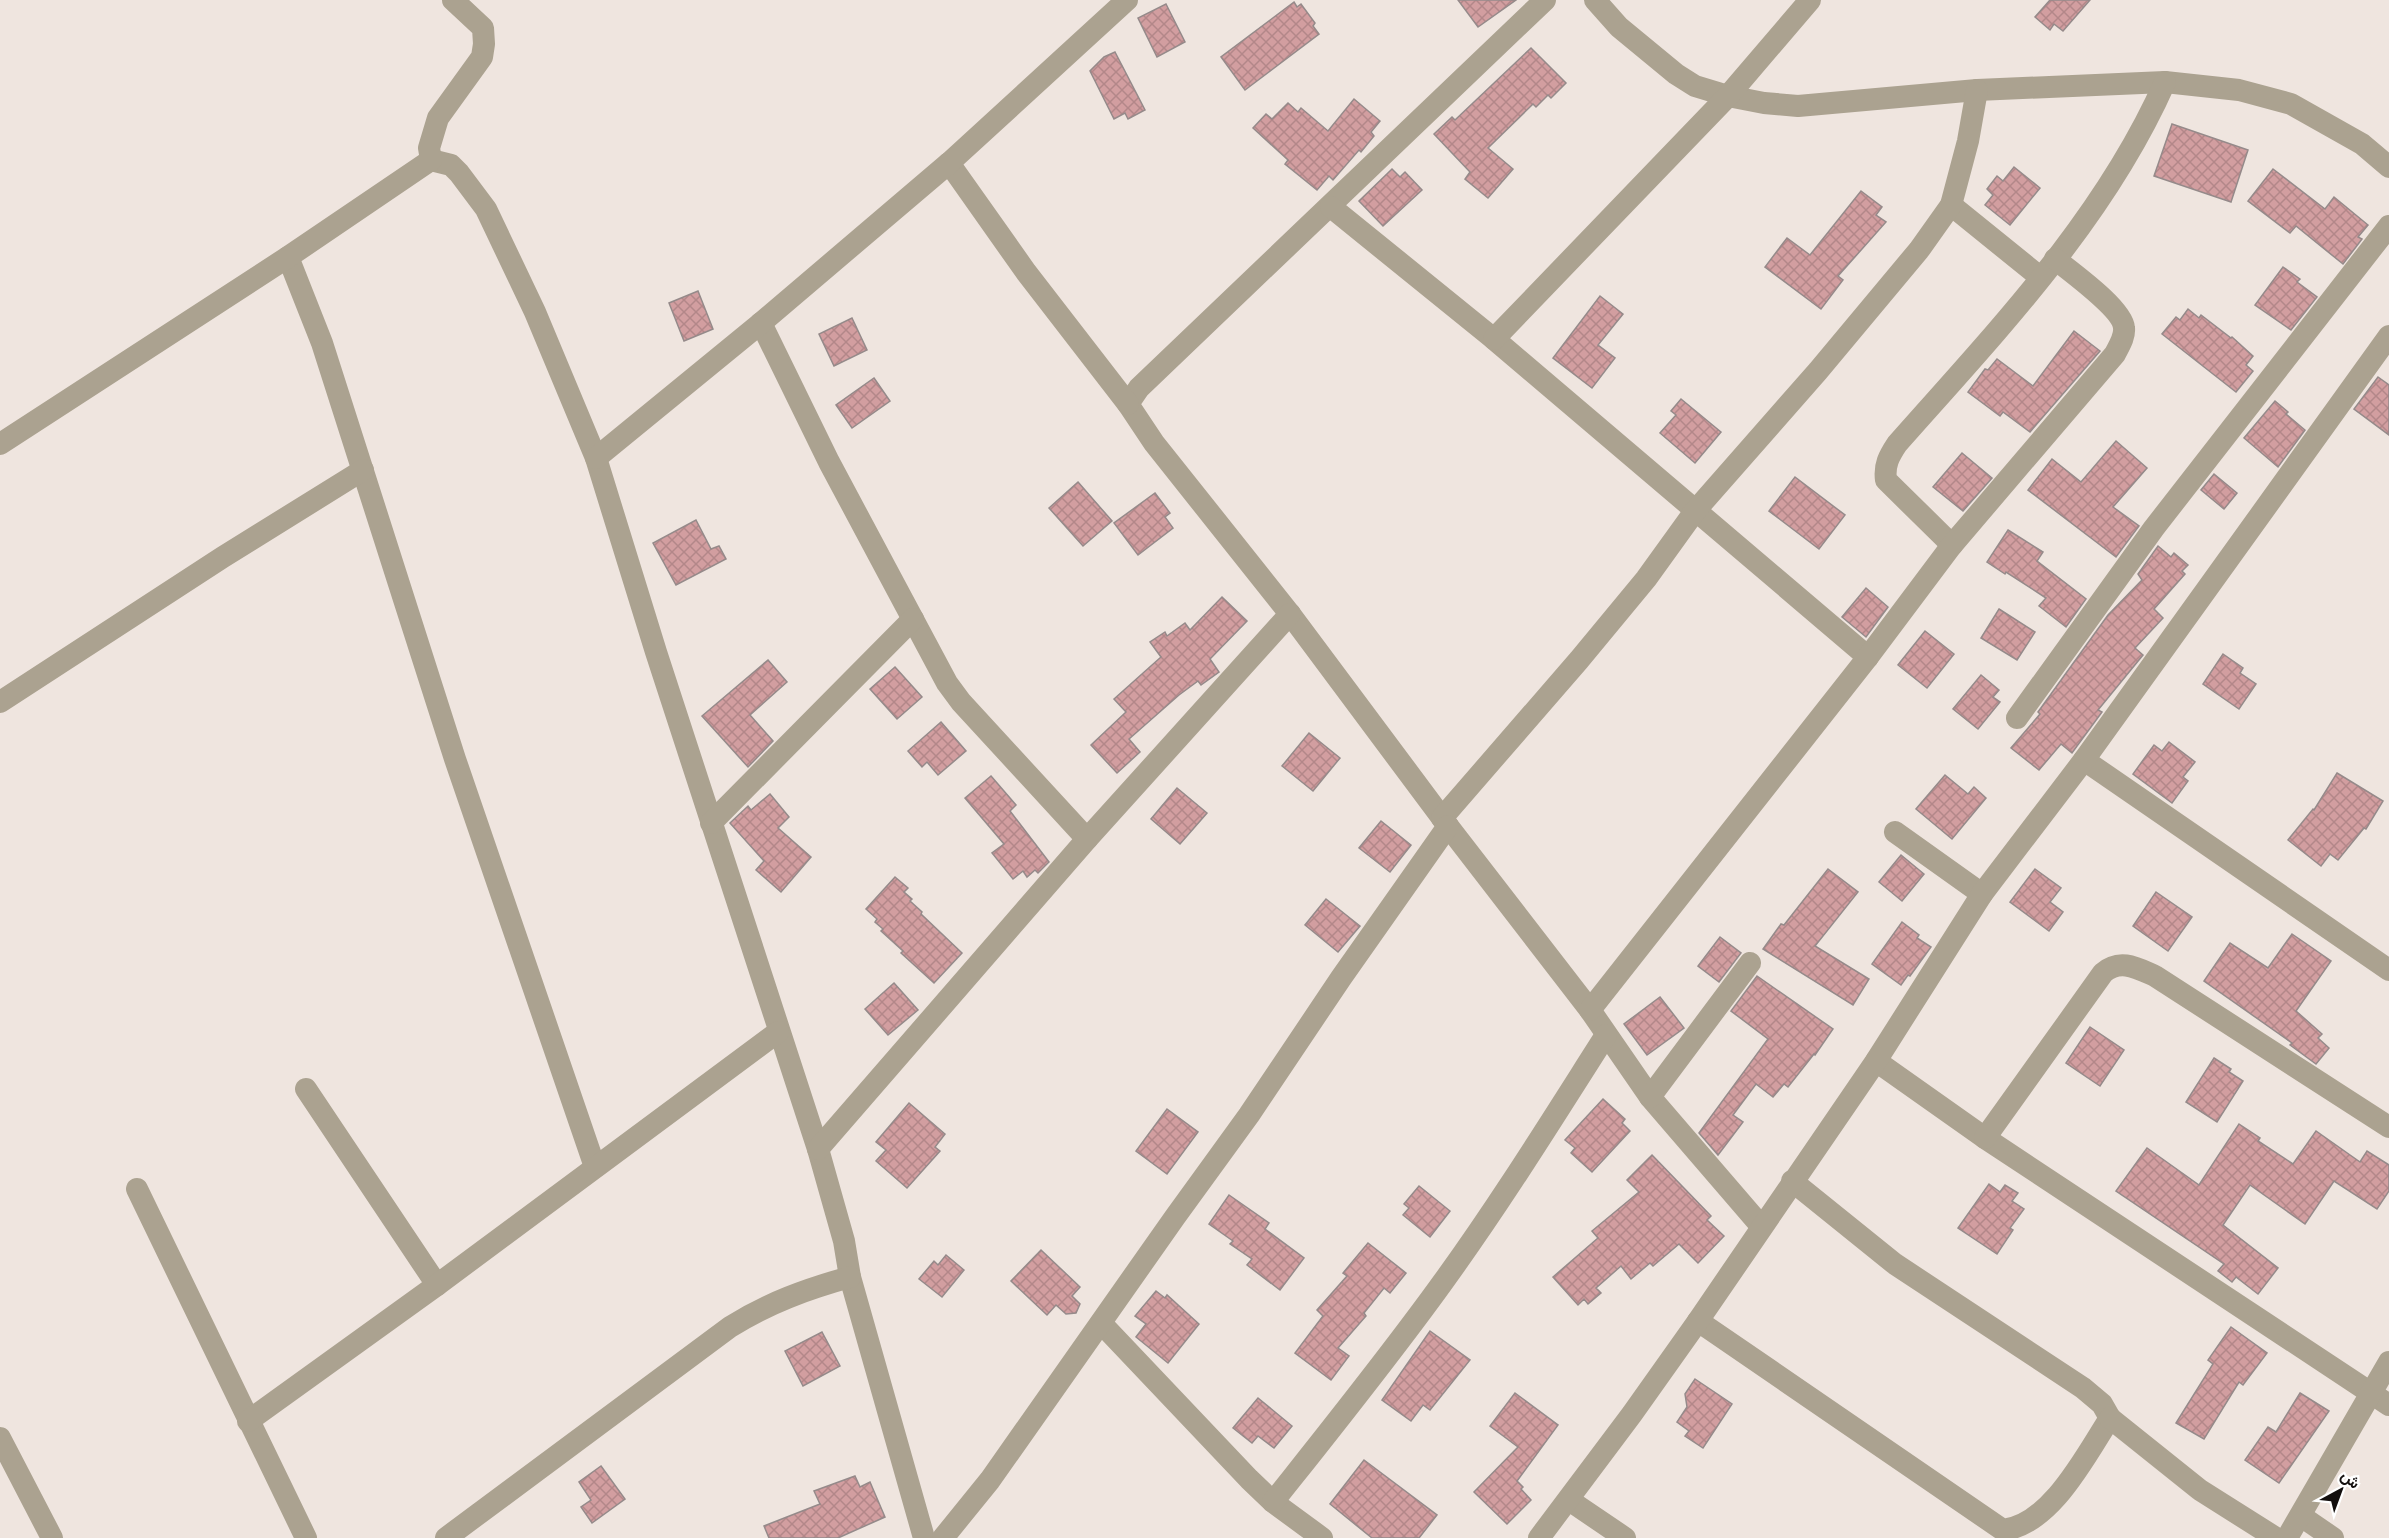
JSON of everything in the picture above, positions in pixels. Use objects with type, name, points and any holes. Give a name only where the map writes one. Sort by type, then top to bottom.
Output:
[{"type":"street","points":[[431,160],[429,148],[438,118],[482,57],[484,44],[483,28],[453,0]]},
{"type":"street","points":[[596,458],[761,323],[949,163],[1127,0]]},
{"type":"street","points":[[1128,404],[1139,388],[1545,0]]},
{"type":"street","points":[[1595,0],[1619,27],[1676,74],[1695,86],[1728,96],[1764,103],[1798,106],[1977,90],[2165,81],[2239,90],[2291,104],[2362,144],[2389,167]]},
{"type":"street","points":[[1494,339],[1728,96],[1810,0]]},
{"type":"street","points":[[1952,544],[1886,480],[1884,469],[1889,456],[2009,317],[2087,217],[2134,146],[2165,81]]},
{"type":"street","points":[[943,1538],[990,1480],[1175,1217],[1250,1115],[1445,822],[1639,588],[1695,511],[1818,371],[1919,250],[1951,205],[1968,141],[1977,90]]},
{"type":"street","points":[[0,444],[288,257],[431,160],[451,165],[459,173],[486,209],[536,312],[596,458],[778,1032],[818,1149],[844,1241],[850,1277],[924,1538]]},
{"type":"street","points":[[949,163],[1026,272],[1128,404],[1154,443],[1290,614],[1445,822],[1590,1010],[1650,1097],[1761,1226]]},
{"type":"street","points":[[1951,205],[2040,277]]},
{"type":"street","points":[[1331,207],[1494,339],[1868,657]]},
{"type":"street","points":[[2017,718],[2154,528],[2389,226]]},
{"type":"street","points":[[288,257],[322,343],[455,759],[595,1167]]},
{"type":"street","points":[[1590,1010],[1868,657],[1952,544],[2115,354],[2122,340],[2124,328],[2117,312],[2055,259]]},
{"type":"street","points":[[761,323],[819,443],[947,682],[961,702],[1087,839]]},
{"type":"street","points":[[1539,1538],[1698,1321],[1876,1061],[1982,894],[2084,760],[2389,336]]},
{"type":"street","points":[[0,702],[222,556],[363,470]]},
{"type":"street","points":[[818,1149],[1087,839],[1290,614]]},
{"type":"street","points":[[711,823],[913,619]]},
{"type":"street","points":[[2084,760],[2389,970]]},
{"type":"street","points":[[1895,831],[1982,894]]},
{"type":"street","points":[[1650,1097],[1750,963]]},
{"type":"street","points":[[1985,1138],[2103,973],[2110,967],[2120,964],[2138,968],[2155,976],[2389,1127]]},
{"type":"street","points":[[248,1421],[437,1285],[778,1032]]},
{"type":"street","points":[[1273,1502],[1362,1390],[1443,1282],[1505,1192],[1606,1035]]},
{"type":"street","points":[[1876,1061],[1985,1138],[2389,1405]]},
{"type":"street","points":[[306,1089],[437,1285]]},
{"type":"street","points":[[1792,1181],[1894,1264],[2083,1388],[2102,1404],[2109,1418],[2200,1490],[2276,1538]]},
{"type":"street","points":[[137,1189],[306,1538]]},
{"type":"street","points":[[446,1538],[730,1327],[758,1310],[790,1295],[850,1277]]},
{"type":"street","points":[[1698,1321],[2003,1530],[2019,1527],[2061,1493],[2109,1418]]},
{"type":"street","points":[[1101,1323],[1226,1456],[1273,1502],[1322,1538]]},
{"type":"street","points":[[2287,1538],[2389,1362]]},
{"type":"street","points":[[0,1438],[52,1538]]},
{"type":"street","points":[[1569,1500],[1624,1538]]},
{"type":"street","points":[[2301,1516],[2333,1538]]},
{"type":"building","points":[[1458,0],[1516,0],[1478,27]]},
{"type":"building","points":[[2050,0],[2090,0],[2063,31],[2054,24],[2050,30],[2035,17]]},
{"type":"building","points":[[1294,2],[1297,7],[1301,4],[1315,23],[1313,26],[1319,34],[1245,90],[1221,57]]},
{"type":"building","points":[[1166,4],[1185,42],[1157,57],[1138,18]]},
{"type":"building","points":[[1531,48],[1566,83],[1551,98],[1548,95],[1536,107],[1533,104],[1488,148],[1513,169],[1488,198],[1465,179],[1470,172],[1434,134],[1452,117],[1455,120]]},
{"type":"building","points":[[1115,52],[1145,110],[1128,119],[1125,113],[1114,119],[1090,71],[1104,57]]},
{"type":"building","points":[[1354,99],[1380,121],[1371,132],[1374,136],[1333,180],[1329,176],[1317,190],[1285,164],[1288,160],[1253,128],[1266,114],[1272,119],[1288,103],[1298,112],[1301,108],[1328,131]]},
{"type":"building","points":[[2172,124],[2248,150],[2231,202],[2154,176]]},
{"type":"building","points":[[2014,167],[2040,188],[2010,225],[1985,205],[1993,195],[1987,189],[1997,176],[2003,181]]},
{"type":"building","points":[[1392,169],[1400,177],[1405,172],[1422,190],[1383,226],[1359,201]]},
{"type":"building","points":[[2273,169],[2325,209],[2334,197],[2368,225],[2358,237],[2362,239],[2343,264],[2296,226],[2290,233],[2248,201]]},
{"type":"building","points":[[1861,191],[1882,207],[1876,215],[1886,222],[1838,276],[1843,280],[1821,309],[1765,267],[1787,238],[1810,255]]},
{"type":"building","points":[[2283,267],[2300,279],[2297,282],[2317,297],[2291,330],[2255,305]]},
{"type":"building","points":[[698,291],[713,329],[684,341],[669,303]]},
{"type":"building","points":[[1600,296],[1623,314],[1598,345],[1615,358],[1592,388],[1553,358]]},
{"type":"building","points":[[2188,309],[2199,318],[2201,315],[2232,337],[2253,356],[2246,365],[2253,371],[2236,392],[2162,334],[2176,317],[2180,320]]},
{"type":"building","points":[[852,318],[867,350],[834,366],[819,334]]},
{"type":"building","points":[[2074,331],[2100,351],[2030,432],[2003,412],[2000,416],[1968,392],[1985,369],[1988,370],[1997,359],[2033,386]]},
{"type":"building","points":[[2378,377],[2389,385],[2389,435],[2354,409]]},
{"type":"building","points":[[874,378],[890,401],[852,428],[836,405]]},
{"type":"building","points":[[1681,399],[1721,432],[1695,463],[1660,433],[1676,415],[1671,411]]},
{"type":"building","points":[[2275,401],[2305,430],[2278,467],[2244,438]]},
{"type":"building","points":[[2116,441],[2147,468],[2113,507],[2139,526],[2116,557],[2028,490],[2052,459],[2081,482]]},
{"type":"building","points":[[1962,453],[1992,478],[1963,511],[1933,487]]},
{"type":"building","points":[[2214,474],[2237,493],[2224,509],[2201,490]]},
{"type":"building","points":[[1795,477],[1845,515],[1819,549],[1769,511]]},
{"type":"building","points":[[1078,482],[1112,521],[1083,546],[1049,508]]},
{"type":"building","points":[[1155,493],[1170,513],[1165,517],[1173,528],[1138,555],[1114,523]]},
{"type":"building","points":[[696,520],[711,549],[719,546],[726,559],[676,585],[653,543]]},
{"type":"building","points":[[2008,530],[2043,552],[2037,561],[2086,599],[2066,627],[2039,606],[2046,598],[1987,562]]},
{"type":"building","points":[[2158,546],[2171,557],[2174,553],[2188,565],[2182,571],[2185,574],[2154,609],[2163,618],[2135,648],[2143,655],[2098,710],[2102,712],[2072,753],[2061,744],[2039,770],[2011,748],[2040,714],[2038,712],[2108,615],[2142,580],[2138,574]]},
{"type":"building","points":[[1866,588],[1888,607],[1866,637],[1842,617]]},
{"type":"building","points":[[1222,597],[1247,621],[1210,659],[1219,672],[1201,685],[1198,681],[1179,695],[1129,739],[1140,752],[1117,773],[1091,745],[1126,712],[1114,699],[1161,657],[1150,642],[1165,632],[1167,636],[1185,623],[1190,630]]},
{"type":"building","points":[[1999,609],[2035,632],[2017,660],[1981,638]]},
{"type":"building","points":[[1925,631],[1954,654],[1927,688],[1898,665]]},
{"type":"building","points":[[2223,654],[2243,668],[2240,673],[2256,684],[2239,709],[2203,684]]},
{"type":"building","points":[[768,660],[787,682],[750,715],[773,741],[748,767],[702,716]]},
{"type":"building","points":[[895,667],[922,697],[897,719],[870,689]]},
{"type":"building","points":[[1981,675],[1999,690],[1993,697],[2000,702],[1978,729],[1953,709]]},
{"type":"building","points":[[941,722],[966,751],[938,775],[927,762],[922,767],[908,751]]},
{"type":"building","points":[[1309,733],[1340,758],[1313,791],[1282,766]]},
{"type":"building","points":[[2169,742],[2195,762],[2183,777],[2188,781],[2172,803],[2133,774],[2154,745],[2162,751]]},
{"type":"building","points":[[2337,773],[2383,801],[2366,829],[2364,828],[2338,860],[2330,854],[2321,866],[2288,840],[2314,810]]},
{"type":"building","points":[[1945,775],[1968,794],[1974,787],[1986,798],[1952,839],[1916,809]]},
{"type":"building","points":[[991,776],[1016,805],[1010,811],[1049,862],[1038,873],[1035,870],[1027,877],[1023,871],[1013,879],[992,853],[1004,844],[965,798]]},
{"type":"building","points":[[1177,788],[1207,813],[1180,844],[1151,819]]},
{"type":"building","points":[[770,794],[789,817],[778,828],[811,857],[781,892],[756,870],[764,861],[730,823],[748,806],[751,810]]},
{"type":"building","points":[[1381,821],[1411,845],[1390,872],[1359,848]]},
{"type":"building","points":[[1901,855],[1924,874],[1902,901],[1879,882]]},
{"type":"building","points":[[1828,869],[1858,892],[1815,946],[1869,979],[1853,1005],[1763,949]]},
{"type":"building","points":[[2035,869],[2061,888],[2050,902],[2063,912],[2049,931],[2010,902]]},
{"type":"building","points":[[895,877],[908,888],[904,892],[912,899],[910,901],[922,912],[921,914],[962,953],[934,983],[901,953],[903,951],[881,931],[883,929],[875,922],[877,919],[866,909]]},
{"type":"building","points":[[2156,892],[2192,917],[2168,951],[2133,926]]},
{"type":"building","points":[[1326,899],[1360,926],[1338,952],[1305,925]]},
{"type":"building","points":[[1902,922],[1919,935],[1917,938],[1931,947],[1901,985],[1872,964]]},
{"type":"building","points":[[2292,934],[2331,961],[2296,1011],[2322,1034],[2318,1038],[2329,1048],[2316,1064],[2290,1045],[2292,1043],[2204,981],[2230,943],[2268,968]]},
{"type":"building","points":[[1720,937],[1741,953],[1719,982],[1698,966]]},
{"type":"building","points":[[1757,976],[1833,1029],[1788,1087],[1784,1084],[1773,1097],[1756,1084],[1733,1115],[1743,1122],[1718,1155],[1699,1133],[1768,1039],[1731,1011]]},
{"type":"building","points":[[894,983],[918,1010],[888,1035],[865,1009]]},
{"type":"building","points":[[1660,997],[1684,1028],[1647,1055],[1624,1024]]},
{"type":"building","points":[[2090,1027],[2124,1050],[2100,1086],[2066,1063]]},
{"type":"building","points":[[2214,1058],[2231,1069],[2229,1072],[2243,1081],[2217,1122],[2186,1102]]},
{"type":"building","points":[[1603,1099],[1625,1119],[1622,1123],[1630,1131],[1592,1172],[1571,1153],[1575,1148],[1565,1140]]},
{"type":"building","points":[[909,1103],[945,1134],[935,1147],[940,1151],[907,1188],[876,1161],[886,1150],[876,1142]]},
{"type":"building","points":[[1167,1109],[1198,1132],[1167,1174],[1136,1151]]},
{"type":"building","points":[[2239,1124],[2260,1138],[2258,1141],[2293,1164],[2316,1131],[2360,1162],[2367,1151],[2389,1165],[2389,1191],[2377,1209],[2334,1181],[2305,1224],[2250,1185],[2223,1225],[2278,1268],[2258,1294],[2236,1277],[2232,1282],[2218,1271],[2224,1264],[2116,1191],[2147,1148],[2199,1185]]},
{"type":"building","points":[[1652,1155],[1711,1216],[1707,1220],[1724,1236],[1698,1263],[1679,1244],[1653,1266],[1650,1263],[1631,1279],[1621,1266],[1596,1288],[1601,1293],[1588,1304],[1584,1299],[1578,1305],[1553,1277],[1598,1238],[1592,1231],[1639,1192],[1627,1180]]},
{"type":"building","points":[[1989,1184],[2000,1192],[2005,1185],[2018,1193],[2012,1201],[2024,1209],[2010,1228],[2013,1230],[1997,1254],[1958,1228]]},
{"type":"building","points":[[1419,1186],[1450,1211],[1430,1237],[1403,1215],[1409,1208],[1404,1204]]},
{"type":"building","points":[[1229,1195],[1269,1223],[1265,1229],[1304,1258],[1280,1290],[1247,1265],[1252,1259],[1230,1244],[1233,1241],[1209,1224]]},
{"type":"building","points":[[1368,1243],[1406,1273],[1390,1293],[1384,1288],[1364,1313],[1366,1316],[1338,1348],[1349,1356],[1331,1380],[1295,1353],[1323,1316],[1317,1310],[1347,1276],[1343,1273]]},
{"type":"building","points":[[1041,1250],[1080,1287],[1072,1296],[1080,1304],[1076,1313],[1066,1314],[1056,1305],[1047,1315],[1011,1281]]},
{"type":"building","points":[[946,1255],[964,1270],[942,1297],[919,1279],[934,1261],[938,1265]]},
{"type":"building","points":[[1156,1291],[1165,1298],[1167,1295],[1199,1324],[1168,1363],[1136,1337],[1146,1324],[1135,1316]]},
{"type":"building","points":[[2231,1327],[2267,1353],[2243,1385],[2239,1382],[2204,1439],[2176,1423],[2213,1364],[2208,1360]]},
{"type":"building","points":[[1430,1331],[1470,1360],[1430,1410],[1423,1405],[1411,1421],[1382,1400]]},
{"type":"building","points":[[822,1332],[840,1366],[803,1386],[785,1351]]},
{"type":"building","points":[[1695,1379],[1732,1404],[1703,1448],[1685,1436],[1689,1431],[1677,1422],[1687,1407],[1685,1394]]},
{"type":"building","points":[[1515,1393],[1558,1425],[1517,1481],[1531,1500],[1507,1524],[1474,1492],[1518,1447],[1490,1426]]},
{"type":"building","points":[[2300,1393],[2329,1411],[2279,1483],[2245,1460],[2268,1427],[2276,1432]]},
{"type":"building","points":[[1258,1398],[1292,1426],[1274,1448],[1258,1436],[1252,1443],[1233,1428]]},
{"type":"building","points":[[1364,1460],[1437,1515],[1419,1538],[1372,1538],[1330,1504]]},
{"type":"building","points":[[601,1466],[625,1499],[592,1523],[581,1507],[591,1500],[579,1482]]},
{"type":"building","points":[[855,1476],[860,1487],[870,1482],[885,1517],[838,1538],[769,1538],[764,1526],[820,1504],[814,1491]]}]
